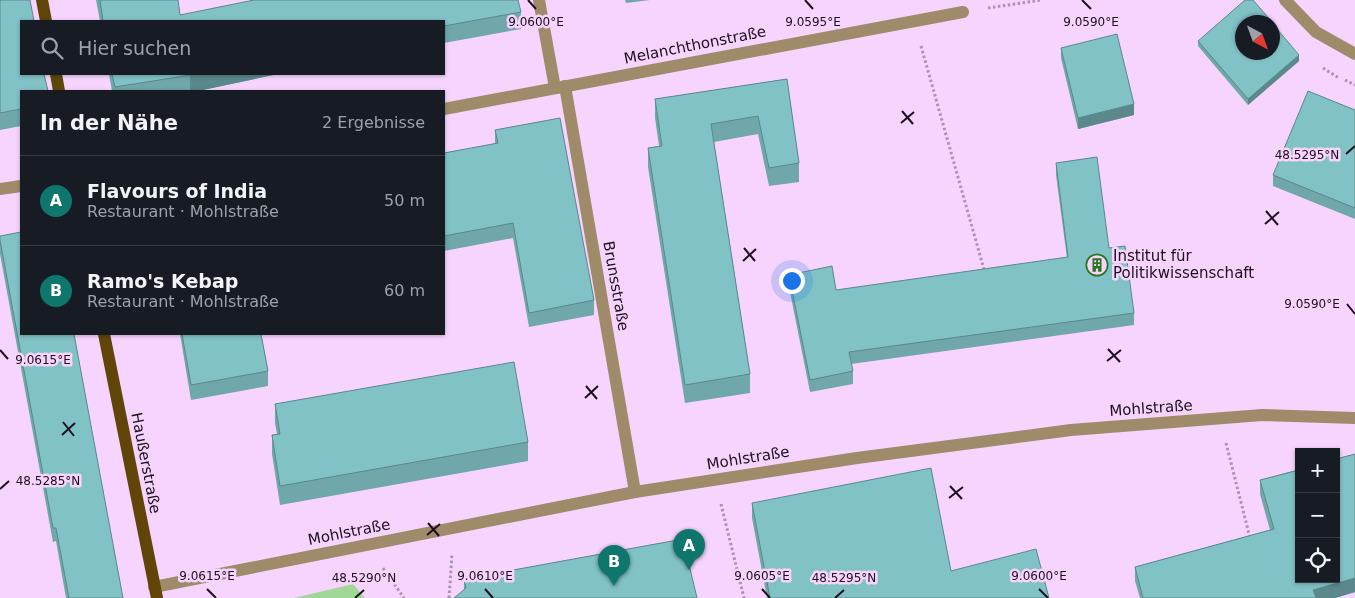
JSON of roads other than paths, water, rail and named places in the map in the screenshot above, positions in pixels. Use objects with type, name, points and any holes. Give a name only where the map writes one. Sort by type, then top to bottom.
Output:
[{"type":"main road","points":[[42,0],[46,20]]},
{"type":"main road","points":[[56,75],[60,90]]},
{"type":"main road","name":"Haußerstraße","points":[[104,335],[155,592]]},
{"type":"street","name":"Brunsstraße","points":[[539,0],[560,87],[635,492]]},
{"type":"street","points":[[1285,0],[1316,32],[1355,54]]},
{"type":"street","name":"Melanchthonstraße","points":[[445,109],[963,12]]},
{"type":"street","points":[[0,189],[20,186]]},
{"type":"street","name":"Mohlstraße","points":[[155,592],[454,527],[635,492],[715,479],[1071,430],[1262,415],[1355,418]]},
{"type":"place","name":"Institut für Politikwissenschaft","points":[[1097,265]]},
{"type":"place","name":"Flavours of India","points":[[689,570]]},
{"type":"place","name":"Ramo's Kebap","points":[[614,586]]}]
